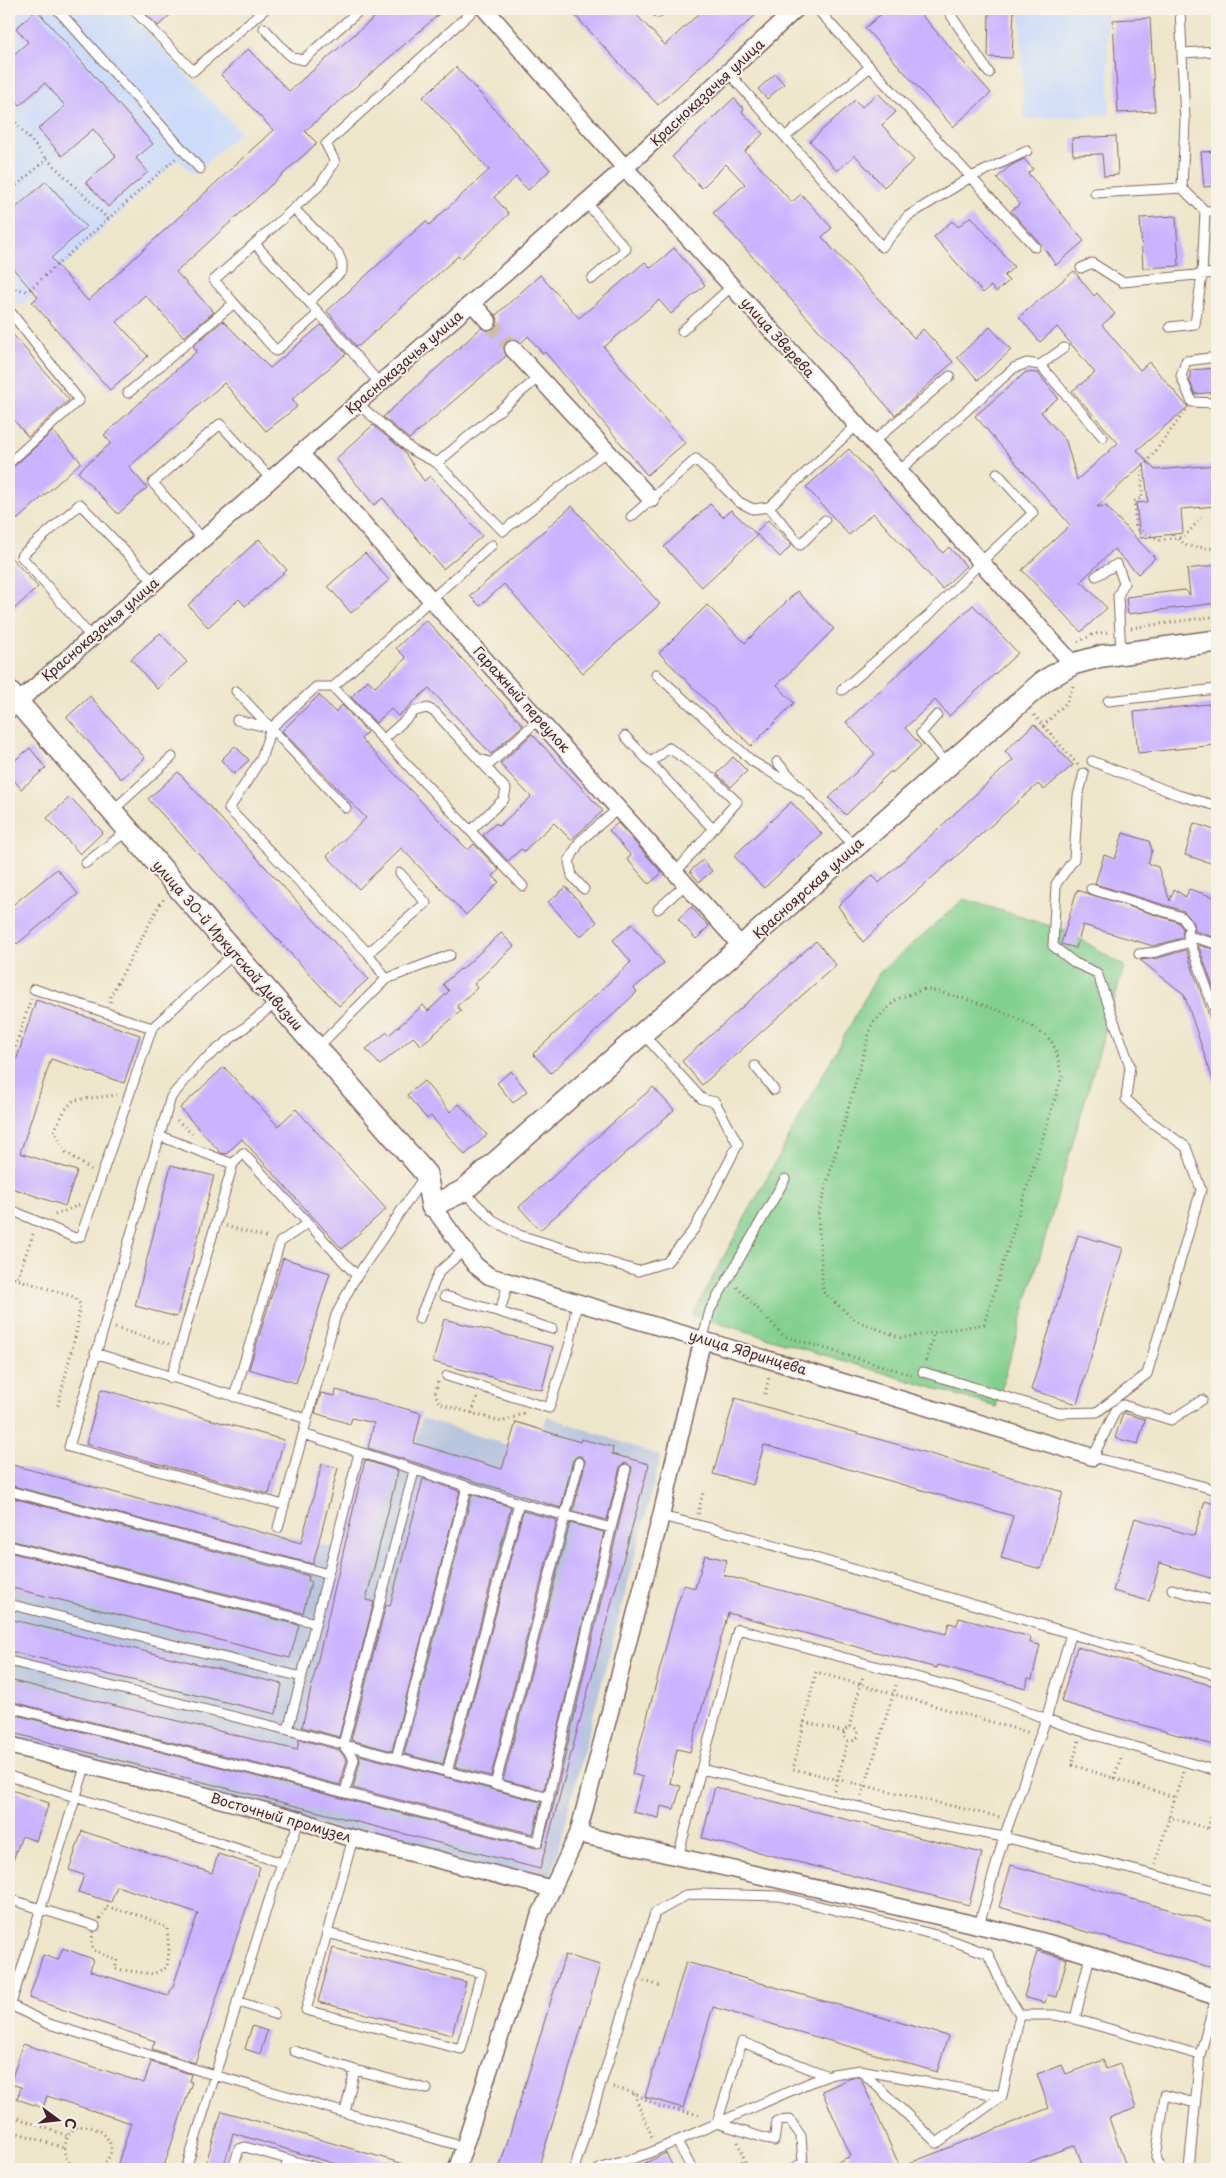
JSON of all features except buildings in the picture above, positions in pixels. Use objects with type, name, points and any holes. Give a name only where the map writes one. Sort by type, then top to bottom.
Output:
[{"type":"street","name":"улица Зверева","points":[[484,9],[981,562],[1073,674]]},
{"type":"street","name":"Красноказачья улица","points":[[12,702],[91,637],[625,168],[796,9]]},
{"type":"street","points":[[472,303],[488,321]]},
{"type":"street","points":[[513,349],[651,499]]},
{"type":"street","name":"Гаражный переулок","points":[[300,453],[742,947]]},
{"type":"street","name":"Красноярская улица","points":[[432,1206],[463,1191],[742,947],[795,897],[1044,681],[1073,674],[1121,654],[1217,641]]},
{"type":"street","name":"улица 30-й Иркутской Дивизии","points":[[12,702],[128,830],[426,1174]]},
{"type":"street","points":[[426,1174],[432,1206]]},
{"type":"street","name":"улица Ядринцева","points":[[432,1206],[475,1265],[489,1276],[703,1338],[1093,1457]]},
{"type":"street","points":[[457,2169],[539,1917],[578,1834],[661,1516],[703,1338]]},
{"type":"street","name":"Восточный промузел","points":[[9,1745],[300,1820],[353,1838],[553,1889]]},
{"type":"street","points":[[578,1834],[945,1919],[979,1925],[1090,1956],[1217,1997]]},
{"type":"lane","points":[[57,9],[200,169]]},
{"type":"lane","points":[[133,9],[193,71],[265,9]]},
{"type":"lane","points":[[264,28],[292,57],[302,60],[361,9]]},
{"type":"lane","points":[[319,313],[276,351],[214,280],[320,185],[335,162],[326,144],[475,9]]},
{"type":"lane","points":[[654,9],[658,13],[662,9]]},
{"type":"lane","points":[[817,9],[1035,247]]},
{"type":"lane","points":[[947,9],[989,72]]},
{"type":"lane","points":[[1180,9],[1185,121],[1182,188],[1205,211],[1217,211]]},
{"type":"lane","points":[[1182,53],[1217,51]]},
{"type":"lane","points":[[785,137],[870,67]]},
{"type":"lane","points":[[728,72],[882,247],[908,216],[972,177],[1028,151]]},
{"type":"lane","points":[[1095,193],[1182,188]]},
{"type":"lane","points":[[586,202],[626,248],[592,279]]},
{"type":"lane","points":[[294,209],[338,253],[342,263],[342,271],[309,302]]},
{"type":"lane","points":[[1170,327],[1195,324],[1202,274],[1205,211]]},
{"type":"lane","points":[[255,244],[319,313],[380,384]]},
{"type":"lane","points":[[1081,268],[1092,263],[1122,282],[1217,273]]},
{"type":"lane","points":[[682,332],[732,286]]},
{"type":"lane","points":[[128,394],[234,303]]},
{"type":"lane","points":[[9,310],[79,400],[9,463]]},
{"type":"lane","points":[[1040,366],[1064,348]]},
{"type":"lane","points":[[1209,358],[1186,361],[1181,376],[1192,402],[1217,403]]},
{"type":"lane","points":[[899,471],[1014,368],[1027,363],[1040,366],[1103,437]]},
{"type":"lane","points":[[873,442],[950,376]]},
{"type":"lane","points":[[437,463],[539,378]]},
{"type":"lane","points":[[358,403],[412,450],[437,463],[503,532],[607,451]]},
{"type":"lane","points":[[202,539],[153,483],[220,424],[271,479]]},
{"type":"lane","points":[[632,516],[696,459],[739,502],[753,509],[769,507],[857,424]]},
{"type":"lane","points":[[842,690],[928,616],[1033,513],[997,473]]},
{"type":"lane","points":[[91,637],[20,556],[80,504],[154,582]]},
{"type":"lane","points":[[769,507],[800,545],[825,520]]},
{"type":"lane","points":[[386,979],[368,953],[229,809],[261,759],[271,728],[316,687],[333,687],[433,600],[492,545]]},
{"type":"lane","points":[[1096,576],[1117,564],[1124,583],[1118,596],[1121,654]]},
{"type":"lane","points":[[656,674],[752,761],[807,794]]},
{"type":"lane","points":[[333,687],[523,886]]},
{"type":"lane","points":[[1108,701],[1217,689]]},
{"type":"lane","points":[[236,691],[346,808]]},
{"type":"lane","points":[[383,740],[415,711],[427,708],[435,712],[506,789],[504,799],[470,831]]},
{"type":"lane","points":[[937,715],[921,733],[948,765]]},
{"type":"lane","points":[[478,759],[491,763],[539,719]]},
{"type":"lane","points":[[237,720],[271,728]]},
{"type":"lane","points":[[625,736],[712,829]]},
{"type":"lane","points":[[650,763],[669,748],[712,778],[737,802],[712,829],[681,878],[658,909]]},
{"type":"lane","points":[[112,812],[172,757]]},
{"type":"lane","points":[[1092,761],[1178,795],[1217,806]]},
{"type":"lane","points":[[777,762],[854,846]]},
{"type":"lane","points":[[923,1372],[1059,1413],[1097,1412],[1147,1374],[1201,1190],[1186,1147],[1146,1118],[1126,1099],[1130,1066],[1097,973],[1075,963],[1053,946],[1056,884],[1074,859],[1078,796],[1084,775]]},
{"type":"lane","points":[[584,889],[572,876],[569,861],[580,841],[619,808]]},
{"type":"lane","points":[[86,862],[128,830]]},
{"type":"lane","points":[[368,953],[426,902],[400,873]]},
{"type":"lane","points":[[1091,888],[1182,917],[1189,927],[1189,939],[1217,1016]]},
{"type":"lane","points":[[1139,954],[1156,952],[1189,939],[1217,944]]},
{"type":"lane","points":[[9,1209],[75,1238],[81,1236],[152,1028],[235,953]]},
{"type":"lane","points":[[317,1048],[386,979],[450,955]]},
{"type":"lane","points":[[34,989],[152,1028]]},
{"type":"lane","points":[[278,1002],[200,1063],[171,1097],[69,1447],[284,1505]]},
{"type":"lane","points":[[463,1191],[493,1220],[520,1235],[638,1271],[667,1262],[695,1228],[738,1144],[715,1102],[702,1098],[643,1034]]},
{"type":"lane","points":[[756,1066],[774,1090]]},
{"type":"lane","points":[[160,1136],[233,1164]]},
{"type":"lane","points":[[171,1378],[233,1164],[243,1153],[357,1276]]},
{"type":"lane","points":[[278,1528],[336,1315],[357,1276],[426,1174]]},
{"type":"lane","points":[[703,1338],[710,1310],[785,1179]]},
{"type":"lane","points":[[234,1397],[280,1242],[308,1223]]},
{"type":"lane","points":[[419,1319],[439,1272],[464,1250]]},
{"type":"lane","points":[[500,1312],[508,1283]]},
{"type":"lane","points":[[445,1296],[552,1329]]},
{"type":"lane","points":[[447,1376],[549,1408],[570,1343],[577,1302]]},
{"type":"lane","points":[[95,1354],[307,1419]]},
{"type":"lane","points":[[1202,1400],[1171,1420],[1123,1405],[1116,1410],[1093,1457],[1217,1490]]},
{"type":"lane","points":[[303,1434],[414,1471],[519,1503],[611,1528]]},
{"type":"lane","points":[[288,1730],[359,1454]]},
{"type":"lane","points":[[495,1785],[579,1462]]},
{"type":"lane","points":[[9,1707],[538,1842],[626,1470]]},
{"type":"lane","points":[[343,1745],[414,1471]]},
{"type":"lane","points":[[396,1759],[467,1487]]},
{"type":"lane","points":[[9,1492],[328,1574]]},
{"type":"lane","points":[[447,1772],[519,1503]]},
{"type":"lane","points":[[661,1516],[731,1533],[1217,1675]]},
{"type":"lane","points":[[9,1546],[316,1623]]},
{"type":"lane","points":[[1172,1589],[1217,1602]]},
{"type":"lane","points":[[9,1604],[302,1677]]},
{"type":"lane","points":[[678,1857],[738,1629],[994,1698],[1081,1731],[1217,1771]]},
{"type":"lane","points":[[979,1925],[1004,1837],[1046,1719],[1071,1634],[1079,1636]]},
{"type":"lane","points":[[9,1661],[288,1730],[549,1798]]},
{"type":"lane","points":[[343,1745],[354,1759],[345,1792]]},
{"type":"lane","points":[[86,1764],[9,2006],[46,2022],[214,2075],[464,2147]]},
{"type":"lane","points":[[701,1769],[921,1822],[1004,1837],[1217,1891]]},
{"type":"lane","points":[[9,1776],[282,1863]]},
{"type":"lane","points":[[186,2169],[237,2001],[282,1863],[300,1820]]},
{"type":"lane","points":[[327,1933],[481,1973],[461,2049],[306,2010],[327,1933],[353,1838]]},
{"type":"lane","points":[[574,2169],[655,1913],[687,1896],[699,1894],[779,1896],[940,1936],[988,1954],[1003,1987],[1020,2015],[1002,2096],[937,2143],[860,2070]]},
{"type":"lane","points":[[9,1900],[95,1926]]},
{"type":"lane","points":[[1075,2019],[1090,1956]]},
{"type":"lane","points":[[1189,2169],[1200,2055],[1217,1997]]},
{"type":"lane","points":[[237,2001],[274,2014]]},
{"type":"lane","points":[[1020,2015],[1055,2015],[1075,2019],[1200,2055]]},
{"type":"lane","points":[[717,2121],[742,2042],[828,2076]]},
{"type":"lane","points":[[294,2051],[354,2070],[427,2089]]},
{"type":"lane","points":[[345,2112],[354,2070]]},
{"type":"lane","points":[[599,2169],[657,2150],[717,2121],[810,2082],[828,2076],[860,2070],[1002,2096]]},
{"type":"lane","points":[[1161,2169],[1156,2157],[1164,2095],[1195,2103]]},
{"type":"lane","points":[[717,2121],[774,2141],[777,2121],[790,2120],[800,2136],[803,2163],[792,2169]]},
{"type":"lane","points":[[677,2141],[692,2169]]},
{"type":"lane","points":[[233,2169],[238,2149],[244,2147],[322,2169]]},
{"type":"lane","points":[[285,2169],[288,2159]]},
{"type":"path","points":[[9,115],[47,159],[108,219]]},
{"type":"path","points":[[9,127],[15,122]]},
{"type":"path","points":[[9,281],[16,289],[28,290],[184,151]]},
{"type":"path","points":[[9,185],[10,190],[47,159]]},
{"type":"path","points":[[1192,402],[1142,469],[1142,498],[1134,501],[1136,529],[1160,540],[1184,538],[1201,518]]},
{"type":"path","points":[[1178,538],[1187,546],[1217,549]]},
{"type":"path","points":[[1043,726],[1067,702],[1073,674]]},
{"type":"path","points":[[1028,709],[1078,764],[1084,775]]},
{"type":"path","points":[[107,1013],[111,994],[160,904],[178,888]]},
{"type":"path","points":[[9,1066],[34,989]]},
{"type":"path","points":[[924,989],[950,993],[988,1006],[1034,1028],[1052,1041],[1062,1076],[984,1324],[934,1333],[901,1338],[855,1320],[823,1292],[818,1214],[872,1024],[897,999],[924,989]]},
{"type":"path","points":[[101,1178],[66,1152],[54,1132],[64,1110],[74,1100],[130,1094]]},
{"type":"path","points":[[17,1279],[37,1222],[94,1200]]},
{"type":"path","points":[[216,1222],[280,1242]]},
{"type":"path","points":[[9,1276],[74,1297],[80,1304],[77,1329],[57,1409]]},
{"type":"path","points":[[729,1278],[784,1336],[915,1376],[923,1372],[934,1333]]},
{"type":"path","points":[[104,1325],[180,1347]]},
{"type":"path","points":[[447,1376],[438,1382],[435,1394],[441,1404],[502,1422],[544,1406]]},
{"type":"path","points":[[765,1394],[769,1377]]},
{"type":"path","points":[[695,1524],[703,1492]]},
{"type":"path","points":[[844,1732],[850,1727],[866,1663]]},
{"type":"path","points":[[1010,1819],[793,1769],[816,1672],[1040,1736]]},
{"type":"path","points":[[858,1807],[899,1672]]},
{"type":"path","points":[[804,1722],[844,1732],[848,1740],[831,1801]]},
{"type":"path","points":[[848,1740],[853,1740],[857,1735],[856,1729],[850,1727]]},
{"type":"path","points":[[1081,1731],[1072,1766],[1174,1797]]},
{"type":"path","points":[[1114,1778],[1125,1744]]},
{"type":"path","points":[[1152,1874],[1186,1762]]},
{"type":"path","points":[[1208,1828],[1217,1795]]},
{"type":"path","points":[[1168,1817],[1217,1831]]},
{"type":"path","points":[[107,1907],[142,1916],[167,1928],[169,1950],[167,1966],[152,1974],[115,1969],[116,1960],[93,1950],[90,1939],[95,1926],[107,1907]]},
{"type":"path","points":[[600,2084],[634,2093],[660,2107],[717,2121]]},
{"type":"path","points":[[634,2093],[657,2150]]},
{"type":"path","points":[[9,2115],[68,2136]]},
{"type":"path","points":[[77,2169],[66,2158],[64,2148],[68,2136],[80,2127],[95,2127],[102,2131],[110,2144],[108,2159],[98,2169]]},
{"type":"path","points":[[9,2130],[64,2148]]},
{"type":"path","points":[[723,2169],[745,2160]]},
{"type":"shaded area","points":[[23,9],[125,9],[240,132],[194,175],[178,159],[21,306],[9,302],[9,22]]},
{"type":"shaded area","points":[[1020,9],[1106,9],[1110,115],[1024,119]]},
{"type":"shaded area","points":[[547,1416],[661,1456],[549,1884],[9,1744],[9,1465],[338,1549],[369,1447],[412,1458],[422,1418],[535,1454]]},
{"type":"green space","points":[[964,899],[1069,932],[1124,966],[996,1407],[692,1315],[878,974]]},
{"type":"tunnel","points":[[488,321],[513,349]]}]
